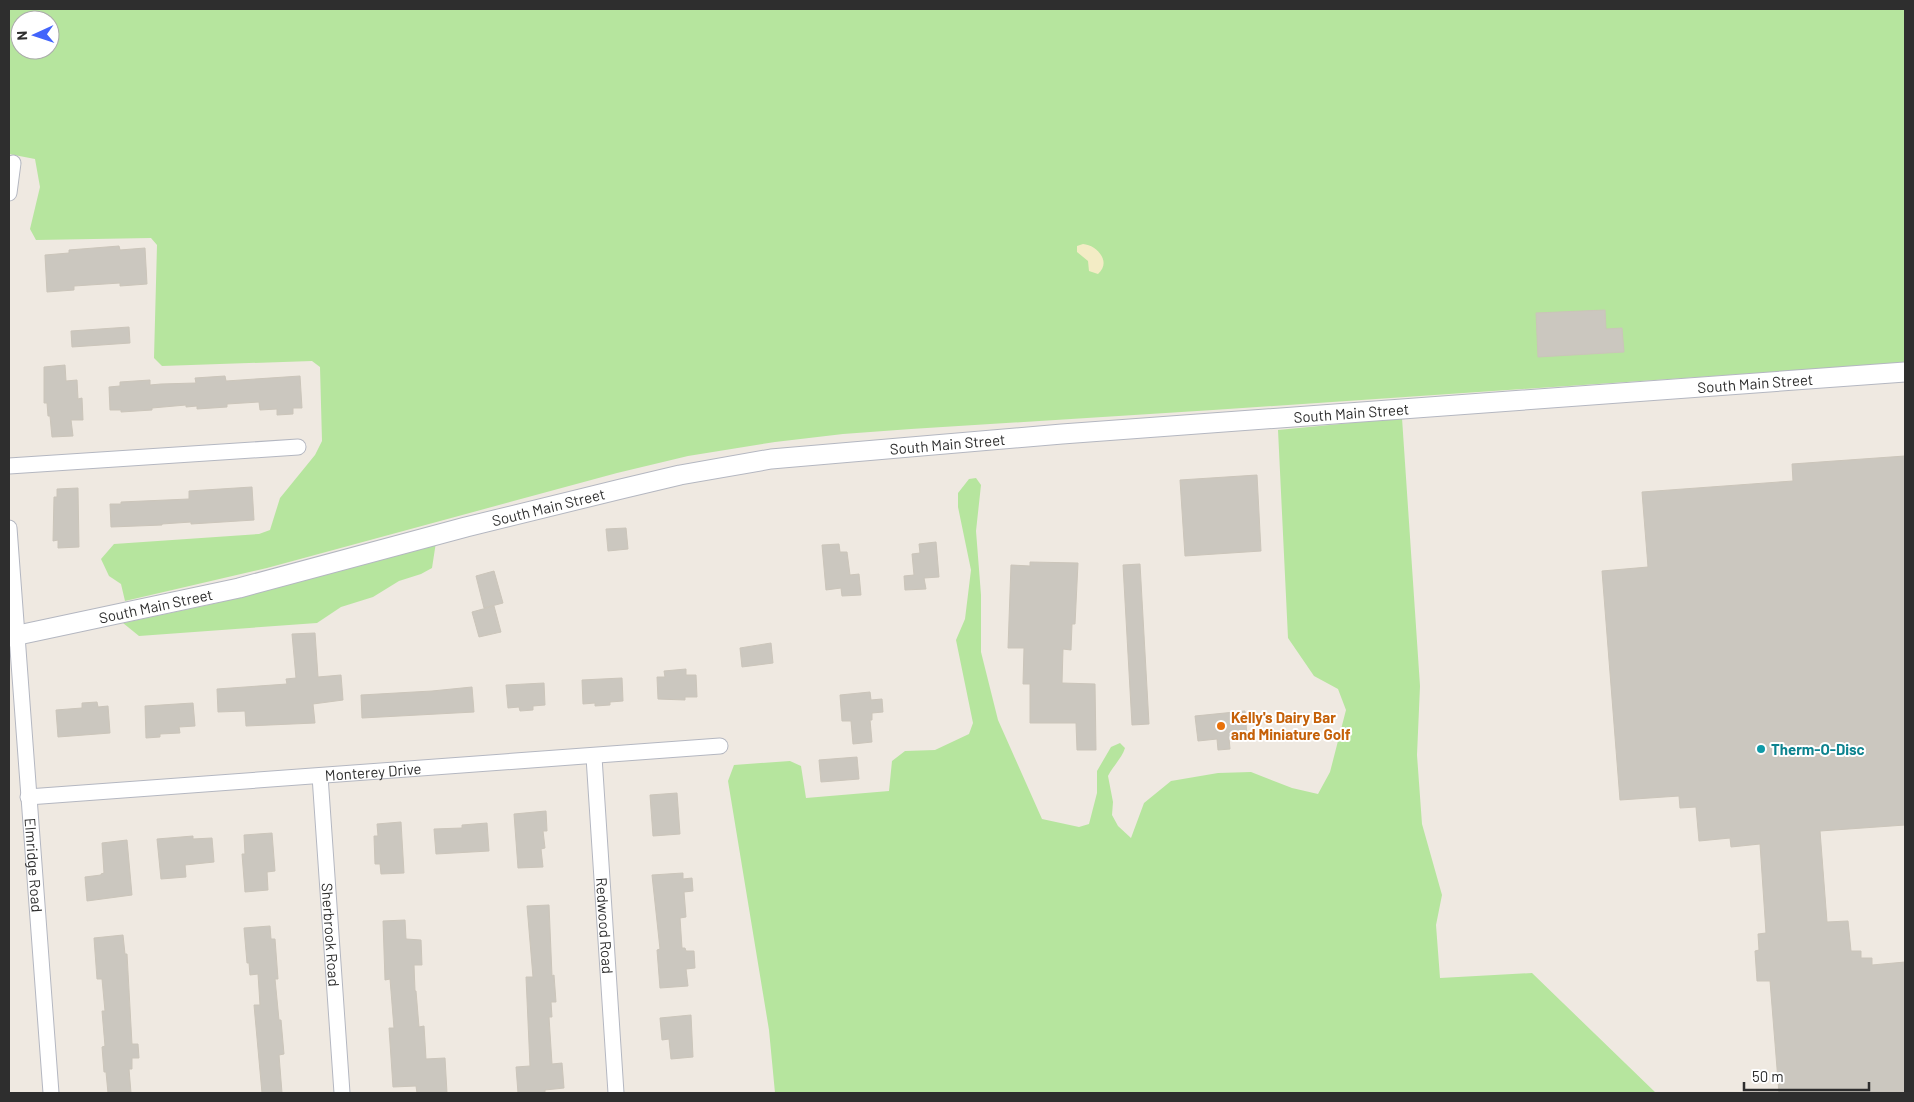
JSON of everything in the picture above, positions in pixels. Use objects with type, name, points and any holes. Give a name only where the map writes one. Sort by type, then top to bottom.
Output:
[{"type":"street","points":[[9,193],[13,163]]},
{"type":"street","name":"South Main Street","points":[[13,636],[239,588],[466,528],[680,475],[770,459],[979,440],[1905,372]]},
{"type":"street","points":[[9,466],[298,447]]},
{"type":"street","name":"Elmridge Road","points":[[9,528],[13,636],[52,1093]]},
{"type":"street","name":"Monterey Drive","points":[[28,797],[594,757],[720,746]]},
{"type":"street","name":"Redwood Road","points":[[594,757],[616,1093]]},
{"type":"street","name":"Sherbrook Road","points":[[320,776],[342,1093]]},
{"type":"green space","points":[[9,9],[1905,9],[1905,363],[911,429],[775,442],[688,456],[617,473],[267,568],[125,601],[121,584],[109,576],[101,559],[114,544],[259,534],[270,530],[280,498],[315,455],[322,441],[320,367],[312,361],[162,366],[154,358],[157,245],[151,238],[36,240],[30,229],[40,187],[35,159],[9,154]]},
{"type":"green space","points":[[1402,418],[1420,686],[1417,755],[1422,824],[1442,895],[1436,925],[1440,978],[1532,973],[1656,1093],[775,1093],[769,1030],[728,781],[734,765],[790,761],[801,766],[806,798],[889,791],[892,761],[905,751],[935,750],[969,734],[973,723],[956,640],[965,619],[971,570],[958,507],[958,493],[969,479],[976,478],[981,485],[976,531],[981,595],[981,652],[998,720],[1042,819],[1079,827],[1089,824],[1097,793],[1097,771],[1111,747],[1120,743],[1125,748],[1108,776],[1113,802],[1112,815],[1118,826],[1131,838],[1144,803],[1171,781],[1218,773],[1251,772],[1292,788],[1318,794],[1330,772],[1346,710],[1338,689],[1314,676],[1288,638],[1278,430]]},
{"type":"green space","points":[[436,542],[432,568],[421,574],[399,581],[373,597],[341,607],[317,623],[139,636],[123,623],[217,603]]},
{"type":"sand","points":[[1083,244],[1093,247],[1103,259],[1104,264],[1098,274],[1089,271],[1088,261],[1077,252],[1077,246]]},
{"type":"building","points":[[119,246],[120,250],[145,248],[147,284],[120,286],[120,283],[74,286],[74,290],[47,292],[45,255],[69,253],[69,250]]},
{"type":"building","points":[[1605,310],[1606,329],[1622,328],[1624,352],[1538,357],[1536,313]]},
{"type":"building","points":[[129,327],[130,343],[72,347],[71,331]]},
{"type":"building","points":[[65,365],[66,381],[77,380],[78,399],[82,398],[83,420],[71,420],[73,436],[52,437],[47,403],[44,403],[44,367]]},
{"type":"building","points":[[225,376],[226,381],[300,376],[302,408],[293,408],[293,414],[277,415],[277,409],[260,410],[259,402],[227,404],[227,407],[197,409],[197,406],[186,407],[186,405],[152,408],[152,410],[121,412],[121,410],[110,410],[109,387],[120,386],[120,382],[150,380],[150,385],[196,383],[195,378]]},
{"type":"building","name":"Therm-O-Disc","points":[[1905,456],[1905,825],[1820,831],[1827,922],[1848,921],[1851,951],[1861,951],[1861,958],[1872,958],[1872,965],[1905,962],[1905,1093],[1779,1093],[1770,981],[1757,981],[1755,951],[1759,950],[1758,934],[1766,933],[1760,844],[1731,847],[1730,838],[1699,841],[1696,807],[1680,808],[1679,796],[1620,800],[1602,571],[1648,567],[1642,492],[1793,481],[1792,464]]},
{"type":"building","points":[[1257,475],[1261,551],[1185,556],[1180,480]]},
{"type":"building","points":[[252,487],[254,520],[111,527],[110,504],[189,499],[189,491]]},
{"type":"building","points":[[78,488],[79,547],[58,548],[58,540],[53,541],[54,497],[57,497],[57,489]]},
{"type":"building","points":[[626,528],[628,549],[608,551],[606,529]]},
{"type":"building","points":[[936,542],[939,577],[924,578],[926,589],[905,590],[904,576],[914,575],[912,554],[920,553],[919,544]]},
{"type":"building","points":[[839,544],[840,552],[847,552],[850,575],[859,574],[861,595],[842,596],[841,588],[826,590],[822,545]]},
{"type":"building","points":[[1030,562],[1078,563],[1075,624],[1072,624],[1071,650],[1063,649],[1062,683],[1095,684],[1096,750],[1077,750],[1076,723],[1030,723],[1030,684],[1023,684],[1024,648],[1008,648],[1011,565],[1030,566]]},
{"type":"building","points":[[1140,564],[1149,724],[1132,725],[1123,565]]},
{"type":"building","points":[[494,571],[503,603],[484,608],[476,576]]},
{"type":"building","points":[[494,606],[501,632],[479,637],[472,612]]},
{"type":"building","points":[[315,633],[318,677],[341,675],[343,700],[313,704],[315,723],[246,726],[245,711],[218,712],[217,689],[287,684],[286,679],[296,678],[292,634]]},
{"type":"building","points":[[771,643],[773,663],[742,667],[740,648]]},
{"type":"building","points":[[686,669],[686,675],[696,675],[697,697],[685,697],[685,700],[658,699],[657,677],[665,677],[664,671]]},
{"type":"building","points":[[622,678],[623,701],[610,702],[610,705],[595,706],[595,703],[583,704],[582,680]]},
{"type":"building","points":[[544,683],[545,705],[533,706],[533,710],[520,711],[519,707],[508,708],[506,685]]},
{"type":"building","points":[[472,687],[474,712],[362,718],[361,695]]},
{"type":"building","points":[[870,692],[871,700],[882,699],[883,712],[872,713],[872,720],[870,720],[872,742],[853,744],[851,721],[842,721],[840,695]]},
{"type":"building","points":[[97,702],[98,707],[108,706],[110,733],[58,737],[56,710],[82,708],[82,703]]},
{"type":"building","points":[[193,703],[195,726],[179,727],[180,733],[160,734],[160,737],[146,738],[145,706]]},
{"type":"building","name":"Kelly's Dairy Bar and Miniature Golf","points":[[1245,711],[1247,736],[1229,738],[1230,749],[1218,750],[1217,739],[1198,741],[1195,716]]},
{"type":"building","points":[[857,757],[859,779],[821,782],[819,760]]},
{"type":"building","points":[[677,793],[680,834],[653,836],[650,795]]},
{"type":"building","points":[[546,811],[547,831],[543,831],[545,848],[541,849],[543,867],[518,868],[514,814]]},
{"type":"building","points":[[401,822],[404,873],[381,874],[380,864],[375,864],[374,836],[378,836],[377,824]]},
{"type":"building","points":[[487,823],[489,851],[436,854],[434,829],[462,828],[462,825]]},
{"type":"building","points":[[272,833],[275,871],[267,872],[268,890],[245,892],[242,854],[245,854],[244,835]]},
{"type":"building","points":[[193,836],[193,839],[212,838],[214,862],[185,865],[186,877],[161,879],[157,839]]},
{"type":"building","points":[[127,840],[132,895],[87,901],[85,877],[104,873],[102,843]]},
{"type":"building","points":[[683,873],[683,879],[692,878],[693,891],[684,892],[686,917],[680,918],[682,948],[685,948],[686,951],[694,951],[695,968],[686,969],[688,986],[660,988],[657,950],[660,949],[652,875]]},
{"type":"building","points":[[549,905],[552,976],[554,975],[556,1002],[551,1002],[552,1017],[549,1017],[552,1064],[562,1063],[564,1088],[545,1090],[545,1093],[518,1093],[516,1067],[530,1066],[526,977],[533,977],[527,906]]},
{"type":"building","points":[[405,920],[406,939],[421,940],[422,965],[414,965],[415,991],[419,1027],[424,1026],[426,1059],[445,1058],[447,1093],[417,1093],[416,1086],[393,1087],[389,1028],[394,1028],[390,979],[385,980],[383,921]]},
{"type":"building","points":[[270,926],[271,939],[275,939],[278,979],[275,979],[284,1054],[279,1055],[282,1093],[262,1093],[254,1005],[260,1005],[258,974],[250,975],[244,928]]},
{"type":"building","points":[[123,935],[125,954],[127,954],[132,1044],[138,1044],[139,1058],[132,1058],[132,1069],[129,1069],[131,1093],[108,1093],[102,1047],[105,1046],[102,1011],[105,1011],[102,979],[97,979],[94,938]]},
{"type":"building","points":[[691,1015],[693,1057],[671,1059],[669,1039],[662,1040],[660,1018]]},
{"type":"place","name":"Kelly's Dairy Bar and Miniature Golf","points":[[1221,726]]},
{"type":"place","name":"Therm-O-Disc","points":[[1761,749]]}]
